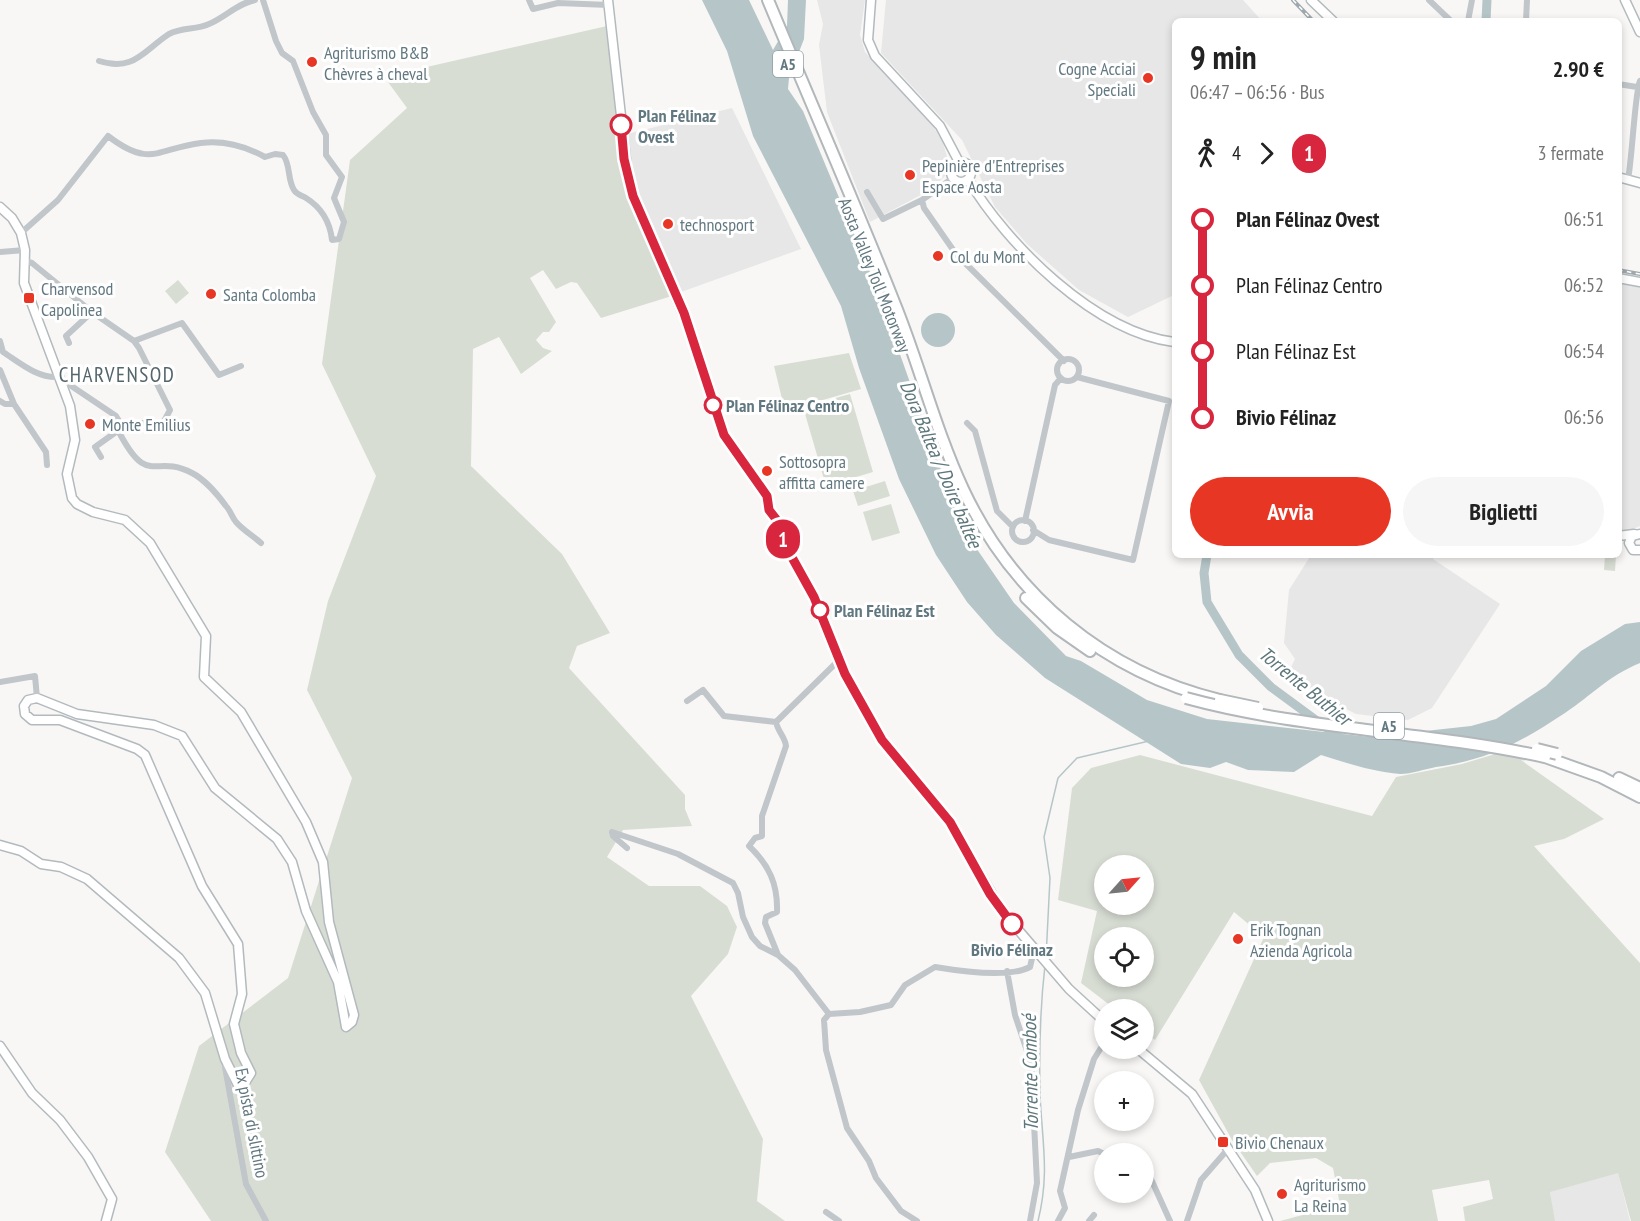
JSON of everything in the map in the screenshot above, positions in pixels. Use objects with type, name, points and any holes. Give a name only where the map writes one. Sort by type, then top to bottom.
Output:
[{"type":"highway","name":"Aosta Valley Toll Motorway","points":[[761,0],[895,303],[953,466],[977,518],[993,545],[1032,594],[1078,634],[1148,676],[1220,700],[1501,741],[1557,754],[1609,773],[1640,789]]},
{"type":"highway","name":"Aosta Valley Toll Motorway","points":[[768,0],[889,307],[950,476],[987,548],[1026,599],[1073,640],[1129,674],[1186,698],[1235,711],[1477,744],[1545,758],[1601,777],[1640,797]]},
{"type":"street","points":[[99,61],[116,65],[129,63],[176,31],[206,26],[237,6],[255,0]]},
{"type":"street","points":[[21,233],[58,200],[108,136],[126,150],[148,154],[163,154],[182,146],[203,142],[247,147],[264,157],[274,154],[284,155],[287,160],[288,180],[296,194],[318,208],[330,224],[332,240],[339,239],[344,222],[334,198],[342,177],[326,155],[326,135],[313,112],[293,61],[282,53],[276,41],[262,0]]},
{"type":"street","points":[[529,0],[533,9],[558,3],[609,3],[624,159],[633,196],[682,308],[724,435],[767,496],[769,510],[793,561],[814,597],[839,660],[882,740],[950,822],[990,894],[1036,952],[1094,1011]]},
{"type":"street","points":[[871,0],[868,40],[875,56],[940,126],[959,162],[970,167],[971,173],[968,179],[962,182],[953,178]]},
{"type":"street","points":[[1429,0],[1448,18]]},
{"type":"street","points":[[1469,18],[1472,0]]},
{"type":"street","points":[[1526,18],[1527,0]]},
{"type":"street","points":[[1625,0],[1640,32]]},
{"type":"street","points":[[1315,2],[1330,18]]},
{"type":"street","points":[[1622,84],[1638,84],[1628,179]]},
{"type":"street","points":[[953,178],[952,166],[959,162]]},
{"type":"street","points":[[867,192],[883,219],[922,200],[953,178]]},
{"type":"street","points":[[1622,178],[1640,183]]},
{"type":"street","points":[[968,179],[998,224],[1067,291],[1098,314],[1131,330],[1172,341]]},
{"type":"street","points":[[922,200],[924,208],[956,254],[1064,361]]},
{"type":"street","points":[[0,207],[12,218],[21,233],[25,250],[23,276],[29,298],[70,406],[75,448],[67,474],[72,498],[77,504],[93,512],[125,520],[138,530],[153,549],[206,636],[204,677],[237,707],[302,813],[323,862],[329,922],[354,1015],[348,1027],[343,1019],[335,974],[306,911],[292,862],[277,839],[215,788],[182,736],[154,724],[77,714],[37,698],[28,700],[24,706],[24,711],[29,718],[60,720],[136,749],[145,755],[198,877],[238,944],[242,994],[234,1024],[241,1053],[251,1073],[244,1084],[238,1085],[225,1059],[201,986],[179,957],[87,879],[61,867],[41,864],[21,851],[0,845]]},
{"type":"street","points":[[0,252],[25,250]]},
{"type":"street","points":[[25,261],[32,263],[92,312],[134,341],[169,415],[159,424],[137,423],[123,427],[95,447],[101,458]]},
{"type":"street","points":[[1622,279],[1640,282]]},
{"type":"street","points":[[69,343],[66,336],[92,312]]},
{"type":"street","points":[[134,341],[182,323],[219,375],[241,366]]},
{"type":"street","points":[[0,341],[3,352],[47,378],[58,377],[116,416],[123,427]]},
{"type":"street","points":[[1025,521],[1033,530],[1049,540],[1133,560],[1169,402],[1077,377],[1067,381],[1061,378],[1058,369],[1064,361],[1071,360],[1077,364],[1079,370],[1077,377]]},
{"type":"street","points":[[0,370],[14,404],[46,452],[47,465]]},
{"type":"street","points":[[1025,521],[1055,385],[1061,378]]},
{"type":"street","points":[[0,400],[5,404],[14,404]]},
{"type":"street","points":[[967,423],[975,431],[997,511],[1013,526]]},
{"type":"street","points":[[123,427],[120,434],[139,463],[193,473],[227,506],[235,521],[261,543]]},
{"type":"street","points":[[1025,521],[1013,526],[1012,534],[1021,542],[1031,538],[1033,530]]},
{"type":"street","points":[[1622,535],[1638,533]]},
{"type":"street","points":[[1629,543],[1638,533]]},
{"type":"street","points":[[1622,539],[1629,543],[1631,548],[1640,550]]},
{"type":"street","points":[[776,722],[839,660]]},
{"type":"street","points":[[0,682],[35,676],[37,698]]},
{"type":"street","points":[[687,702],[703,690],[724,716],[776,722]]},
{"type":"street","points":[[776,722],[778,731],[785,738],[786,746],[762,816],[762,836],[755,838],[749,846],[764,861],[778,890],[777,912],[766,917],[765,923],[778,955],[795,970],[829,1014]]},
{"type":"street","points":[[627,848],[613,836],[612,832],[678,854],[733,883],[738,892],[743,917],[752,937],[760,946],[777,957],[778,955]]},
{"type":"street","points":[[917,1221],[901,1210],[876,1178],[847,1128],[826,1050],[824,1020],[829,1014],[860,1012],[891,1005],[905,985],[935,967],[955,970],[1020,972],[1030,967],[1036,952]]},
{"type":"street","points":[[1008,971],[1015,1015],[1031,1063],[1036,1183],[1030,1221]]},
{"type":"street","name":"Ex pista di slittino","points":[[215,1028],[229,1078],[246,1184],[266,1221]]},
{"type":"street","points":[[0,1046],[32,1093],[60,1120],[96,1169],[112,1199],[106,1221]]},
{"type":"street","points":[[1058,1221],[1065,1208],[1060,1191],[1078,1110],[1095,1059]]},
{"type":"street","points":[[1150,1059],[1192,1094],[1255,1190],[1268,1221]]},
{"type":"street","points":[[1187,1221],[1202,1180],[1228,1149]]},
{"type":"street","points":[[1069,1158],[1094,1153]]},
{"type":"street","points":[[1154,1186],[1170,1221]]},
{"type":"street","points":[[826,1212],[839,1221]]},
{"type":"street","points":[[1089,1221],[1094,1215]]},
{"type":"shaded area","points":[[702,0],[749,0],[773,50],[787,26],[788,0],[806,0],[804,39],[789,78],[788,89],[803,111],[875,284],[961,526],[1014,603],[1066,656],[1081,661],[1147,700],[1207,719],[1370,737],[1471,726],[1496,719],[1546,686],[1581,651],[1625,624],[1640,622],[1640,663],[1609,680],[1549,724],[1504,748],[1455,764],[1400,774],[1370,769],[1321,755],[1294,772],[1248,770],[1226,762],[1210,768],[1181,764],[1045,678],[996,635],[967,602],[936,555],[899,479],[859,368],[841,306],[753,136],[727,51]]},
{"type":"shaded area","points":[[817,0],[865,0],[860,35],[865,52],[932,124],[943,143],[948,160],[945,176],[930,190],[870,222],[827,112],[819,45],[823,24]]},
{"type":"shaded area","name":"Cogne Acciai Speciali","points":[[886,0],[1243,0],[1259,18],[1172,18],[1172,296],[1128,317],[1079,290],[1027,244],[995,207],[962,140],[881,53]]},
{"type":"shaded area","points":[[607,26],[616,115],[613,117],[615,135],[618,135],[625,178],[638,218],[672,296],[601,318],[577,283],[571,282],[556,289],[543,270],[530,278],[556,322],[549,332],[543,332],[536,340],[543,348],[552,351],[521,374],[499,337],[473,349],[471,466],[562,554],[610,633],[577,646],[569,668],[685,795],[685,809],[692,826],[623,830],[607,857],[649,886],[700,886],[727,906],[737,927],[728,954],[691,996],[763,1139],[757,1201],[785,1221],[211,1221],[165,1152],[199,1046],[288,978],[352,778],[307,690],[328,601],[376,476],[322,364],[350,160],[407,108],[385,78],[387,76]]},
{"type":"shaded area","points":[[732,108],[801,249],[681,292],[642,208],[630,173],[627,134]]},
{"type":"shaded area","points":[[178,280],[189,293],[176,304],[165,291]]},
{"type":"shaded area","points":[[1622,283],[1640,286],[1640,526],[1622,532]]},
{"type":"shaded area","points":[[938,313],[950,318],[955,330],[950,342],[938,347],[926,342],[921,330],[926,318]]},
{"type":"shaded area","points":[[849,353],[861,389],[785,411],[774,366]]},
{"type":"shaded area","points":[[850,394],[873,472],[826,486],[803,407]]},
{"type":"shaded area","points":[[885,481],[890,496],[858,506],[853,491]]},
{"type":"shaded area","points":[[891,504],[900,533],[872,541],[863,512]]},
{"type":"shaded area","points":[[1309,558],[1434,558],[1500,604],[1432,708],[1408,720],[1356,714],[1286,678],[1295,659],[1284,643],[1289,590]]},
{"type":"shaded area","points":[[1605,558],[1616,558],[1615,571],[1604,570]]},
{"type":"shaded area","points":[[1495,754],[1514,755],[1526,761],[1521,760],[1604,819],[1564,839],[1534,846],[1640,963],[1640,1221],[1631,1221],[1618,1173],[1550,1192],[1555,1221],[1465,1221],[1463,1207],[1493,1199],[1489,1180],[1432,1190],[1438,1221],[1280,1221],[1340,1205],[1333,1168],[1316,1158],[1270,1163],[1257,1176],[1232,1140],[1199,1080],[1264,937],[1234,912],[1155,1040],[1154,999],[1102,999],[1081,983],[1096,915],[1154,915],[1154,855],[1094,855],[1094,910],[1058,900],[1072,788],[1091,768],[1140,755],[1372,816],[1396,777],[1462,764]]},
{"type":"shaded area","points":[[1618,1172],[1630,1221],[1554,1221],[1550,1191]]},
{"type":"waterway","name":"Torrente Buthier","points":[[1486,18],[1487,0]]},
{"type":"waterway","name":"Torrente Buthier","points":[[1206,558],[1204,573],[1207,602],[1239,655],[1271,687],[1343,740]]},
{"type":"waterway","name":"Torrente Comboé","points":[[1046,958],[1050,878],[1044,837],[1058,778],[1077,758],[1149,741]]},
{"type":"waterway","name":"Torrente Comboé","points":[[1038,1221],[1044,1188],[1040,1061],[1045,965]]},
{"type":"railway","points":[[1293,0],[1310,18]]},
{"type":"railway","points":[[1622,271],[1640,274]]},
{"type":"bus line","name":"1","points":[[621,125],[624,159],[633,196],[684,313],[724,435],[767,496],[769,510],[776,519],[793,561],[814,597],[845,674],[882,740],[950,822],[990,894],[1012,924]]},
{"type":"place","name":"Agriturismo B&B Chèvres à cheval","points":[[312,62]]},
{"type":"place","name":"Cogne Acciai Speciali","points":[[1148,78]]},
{"type":"place","name":"Plan Félinaz Ovest","points":[[621,125]]},
{"type":"place","name":"Pepinière d'Entreprises Espace Aosta","points":[[910,175]]},
{"type":"place","name":"technosport","points":[[668,224]]},
{"type":"place","name":"Col du Mont","points":[[938,256]]},
{"type":"place","name":"Santa Colomba","points":[[211,294]]},
{"type":"place","name":"Charvensod Capolinea","points":[[29,298]]},
{"type":"place","name":"Plan Félinaz Centro","points":[[713,405]]},
{"type":"place","name":"Monte Emilius","points":[[90,424]]},
{"type":"place","name":"Sottosopra affitta camere","points":[[767,471]]},
{"type":"place","name":"Plan Félinaz Est","points":[[820,610]]},
{"type":"place","name":"Bivio Félinaz","points":[[1012,924]]},
{"type":"place","name":"Erik Tognan Azienda Agricola","points":[[1238,939]]},
{"type":"place","name":"Bivio Chenaux","points":[[1223,1142]]},
{"type":"place","name":"Agriturismo La Reina","points":[[1282,1194]]},
{"type":"district","name":"CHARVENSOD","points":[[117,374]]},
{"type":"water label","name":"Dora Baltea / Doire baltée","points":[[941,464]]}]
